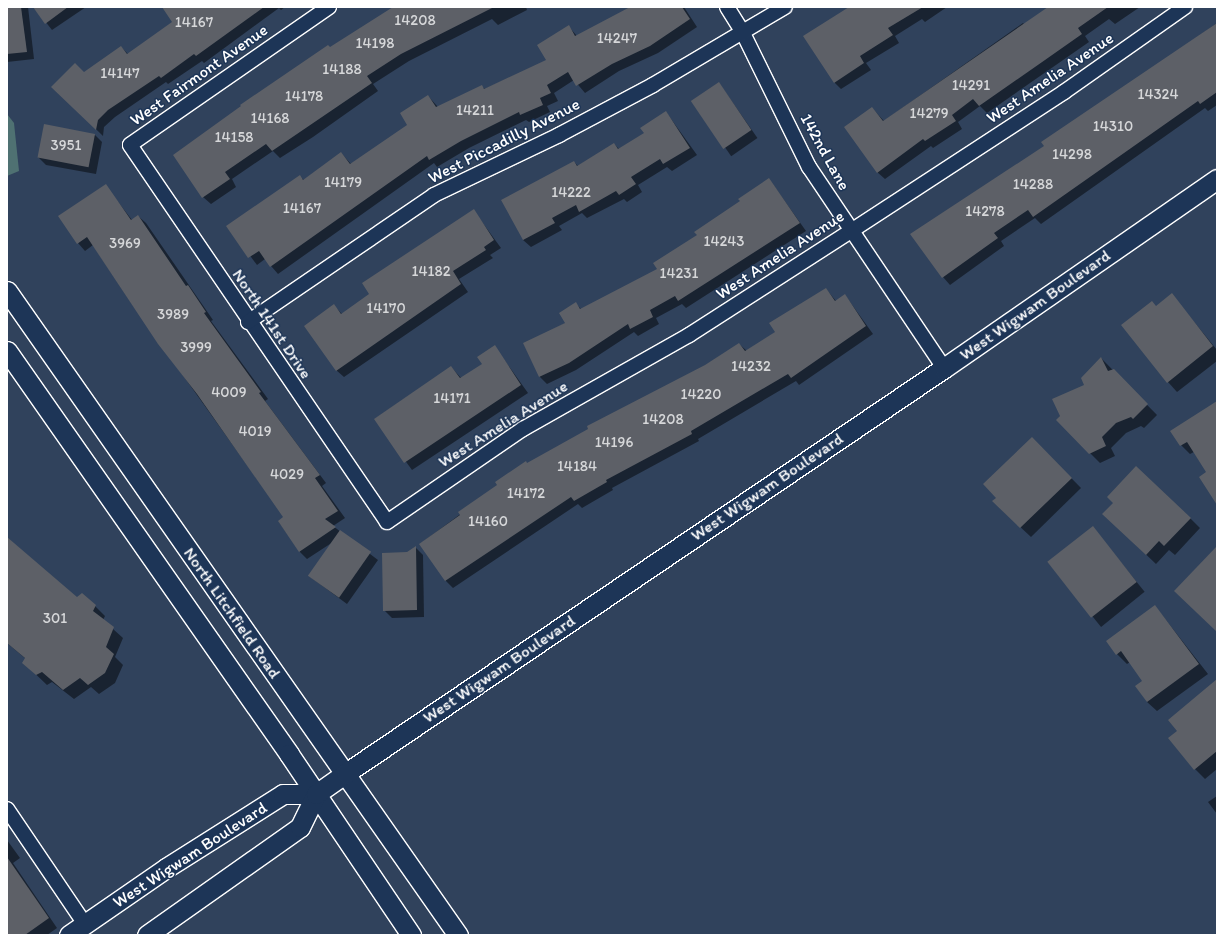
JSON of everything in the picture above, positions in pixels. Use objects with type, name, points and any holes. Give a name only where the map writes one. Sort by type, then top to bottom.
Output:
[{"type":"street","name":"West Fairmont Avenue","points":[[130,145],[329,7]]},
{"type":"street","name":"142nd Lane","points":[[727,7],[742,31],[809,167],[944,368]]},
{"type":"street","name":"West Piccadilly Avenue","points":[[248,322],[434,195],[632,95],[785,7]]},
{"type":"street","name":"West Amelia Avenue","points":[[387,522],[523,429],[689,335],[851,231],[1064,92],[1185,7]]},
{"type":"street","name":"North 141st Drive","points":[[130,145],[248,322],[387,522]]},
{"type":"street","name":"West Wigwam Boulevard","points":[[147,935],[300,827],[316,794],[944,368],[1217,179]]},
{"type":"street","name":"North Litchfield Road","points":[[7,291],[458,935]]},
{"type":"street","name":"North Litchfield Road","points":[[7,351],[316,794],[410,935]]},
{"type":"street","name":"West Wigwam Boulevard","points":[[70,935],[166,868],[283,794],[316,794]]},
{"type":"street","points":[[7,809],[85,924]]},
{"type":"green space","points":[[7,114],[14,123],[19,171],[7,176]]},
{"type":"building","points":[[7,7],[21,7],[27,52],[7,54]]},
{"type":"building","points":[[33,7],[68,7],[45,24]]},
{"type":"building","points":[[162,7],[264,7],[196,56],[194,54],[161,78],[159,76],[108,110],[98,120],[96,130],[51,87],[75,63],[84,72],[121,46],[127,54],[172,22]]},
{"type":"building","points":[[393,7],[494,7],[401,54],[367,76],[372,83],[272,151],[266,144],[225,172],[230,179],[202,198],[173,155],[241,106],[240,105],[328,45],[330,47]]},
{"type":"building","points":[[630,7],[682,7],[690,19],[650,46],[612,64],[576,86],[568,72],[547,85],[551,93],[540,98],[543,105],[520,115],[519,112],[461,141],[429,160],[427,156],[270,267],[259,251],[248,258],[226,226],[300,175],[303,180],[341,152],[350,164],[407,125],[400,113],[428,95],[436,107],[482,85],[484,89],[546,60],[537,45],[569,25],[575,36]]},
{"type":"building","points":[[849,7],[923,7],[888,28],[893,35],[860,56],[864,63],[834,83],[803,36]]},
{"type":"building","points":[[1048,7],[1108,7],[1078,28],[1082,34],[979,106],[973,99],[952,115],[956,121],[925,141],[923,139],[877,173],[844,127],[872,107],[883,121]]},
{"type":"building","points":[[1217,23],[1217,92],[1200,104],[1198,101],[1033,217],[1028,210],[994,233],[998,238],[942,278],[910,234],[1044,146],[1041,142]]},
{"type":"building","points":[[719,82],[751,130],[723,149],[691,101]]},
{"type":"building","points":[[666,111],[690,148],[663,164],[660,159],[631,177],[636,184],[619,195],[616,191],[579,212],[576,205],[552,218],[555,223],[523,240],[501,200],[574,161],[577,166],[614,143],[618,149],[644,133],[640,128]]},
{"type":"building","points":[[44,124],[95,134],[89,167],[38,157]]},
{"type":"building","points":[[769,178],[800,223],[678,301],[675,296],[650,310],[653,317],[630,329],[628,324],[569,363],[539,377],[523,343],[565,323],[559,313],[576,302],[580,309],[657,269],[653,263],[697,235],[694,232],[740,201],[738,199]]},
{"type":"building","points":[[106,184],[131,220],[138,215],[186,286],[188,285],[206,312],[204,313],[261,392],[259,393],[320,475],[315,478],[338,511],[325,519],[336,527],[299,552],[278,521],[283,517],[197,394],[158,344],[87,237],[77,244],[58,216]]},
{"type":"building","points":[[474,209],[494,240],[484,247],[486,250],[453,271],[461,284],[336,371],[304,326],[334,304],[341,314],[369,294],[362,283]]},
{"type":"building","points":[[826,288],[835,301],[845,294],[866,326],[791,378],[788,374],[691,431],[692,434],[606,480],[607,482],[574,501],[571,497],[445,581],[419,544],[460,515],[458,512],[497,485],[495,482],[526,461],[527,463],[588,429],[587,426],[705,365],[739,343],[745,351],[775,332],[769,323]]},
{"type":"building","points":[[1172,293],[1213,346],[1167,383],[1121,325],[1152,301],[1156,306]]},
{"type":"building","points":[[495,345],[521,385],[404,463],[374,419],[451,366],[460,378],[482,364],[477,357]]},
{"type":"building","points":[[1101,357],[1108,371],[1114,369],[1148,404],[1133,419],[1131,417],[1116,423],[1102,437],[1106,446],[1089,454],[1056,420],[1060,416],[1052,399],[1084,385],[1081,378]]},
{"type":"building","points":[[1217,401],[1217,505],[1199,477],[1206,472],[1187,442],[1180,446],[1170,431]]},
{"type":"building","points":[[1032,437],[1072,478],[1020,528],[992,501],[996,498],[983,484]]},
{"type":"building","points":[[1136,466],[1191,518],[1164,546],[1159,541],[1146,555],[1102,514],[1113,503],[1107,497]]},
{"type":"building","points":[[1093,526],[1137,582],[1091,618],[1047,562]]},
{"type":"building","points":[[340,530],[371,552],[339,598],[308,576]]},
{"type":"building","points":[[7,537],[77,597],[82,593],[96,605],[93,611],[114,627],[106,647],[114,654],[105,673],[88,685],[80,678],[63,690],[42,672],[36,675],[22,663],[25,658],[7,643]]},
{"type":"building","points":[[416,546],[417,610],[383,611],[382,553],[407,552]]},
{"type":"building","points":[[1217,546],[1217,632],[1174,591]]},
{"type":"building","points":[[1155,605],[1199,664],[1147,702],[1135,686],[1142,681],[1121,651],[1116,655],[1106,641]]},
{"type":"building","points":[[1217,679],[1217,751],[1194,770],[1168,738],[1177,731],[1168,720]]},
{"type":"building","points":[[7,857],[49,918],[25,935],[7,935]]}]
